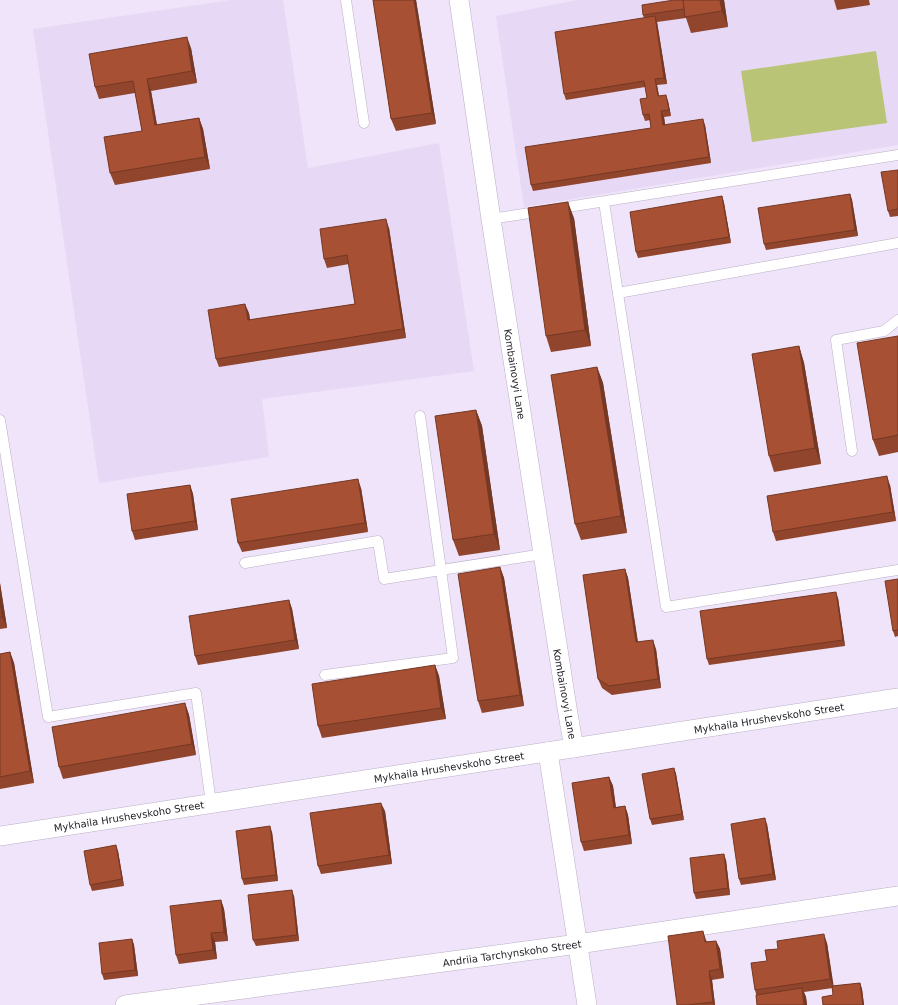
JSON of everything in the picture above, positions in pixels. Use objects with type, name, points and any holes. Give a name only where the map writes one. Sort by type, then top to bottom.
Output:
[{"type":"street","name":"Kombainovyi Lane","points":[[459,0],[542,554],[574,748]]},
{"type":"street","name":"Mykhaila Hrushevskoho Street","points":[[0,836],[898,698]]},
{"type":"street","points":[[548,752],[587,1005]]},
{"type":"street","name":"Andriia Tarchynskoho Street","points":[[125,1005],[578,944],[898,896]]},
{"type":"lane","points":[[346,0],[364,123]]},
{"type":"lane","points":[[491,220],[898,155]]},
{"type":"lane","points":[[604,202],[666,607],[898,570]]},
{"type":"lane","points":[[618,293],[898,243]]},
{"type":"lane","points":[[852,451],[836,340],[884,331],[898,320]]},
{"type":"lane","points":[[325,675],[453,658],[420,416]]},
{"type":"lane","points":[[0,420],[5,483],[48,717],[196,693],[212,803]]},
{"type":"lane","points":[[245,563],[378,540],[384,579],[542,554]]},
{"type":"shaded area","points":[[231,0],[283,0],[308,168],[439,143],[474,371],[262,399],[269,457],[99,483],[33,29]]},
{"type":"shaded area","points":[[577,0],[898,0],[898,145],[524,207],[496,16]]},
{"type":"green space","points":[[876,51],[887,123],[752,142],[741,71]]},
{"type":"building","points":[[373,0],[414,0],[432,113],[391,119]]},
{"type":"building","points":[[683,0],[684,9],[643,15],[642,5]]},
{"type":"building","points":[[683,0],[720,0],[722,11],[685,17]]},
{"type":"building","points":[[655,16],[664,78],[655,79],[658,96],[666,95],[669,110],[661,111],[663,125],[703,119],[709,157],[531,185],[525,147],[651,128],[649,114],[643,115],[640,99],[647,98],[644,81],[564,94],[555,32]]},
{"type":"building","points":[[187,37],[192,71],[147,79],[155,125],[199,118],[205,157],[110,173],[104,137],[142,131],[133,81],[95,87],[89,54]]},
{"type":"building","points":[[898,170],[898,209],[888,211],[881,172]]},
{"type":"building","points":[[850,194],[855,230],[764,244],[758,208]]},
{"type":"building","points":[[722,196],[729,237],[636,252],[630,212]]},
{"type":"building","points":[[568,202],[585,330],[546,336],[528,208]]},
{"type":"building","points":[[386,219],[403,329],[216,359],[208,310],[245,304],[248,320],[355,304],[347,255],[324,259],[320,229]]},
{"type":"building","points":[[898,336],[898,435],[873,440],[857,343]]},
{"type":"building","points":[[799,346],[815,448],[769,456],[752,354]]},
{"type":"building","points":[[597,367],[621,516],[575,524],[551,375]]},
{"type":"building","points":[[476,410],[494,534],[453,540],[435,416]]},
{"type":"building","points":[[887,476],[893,512],[773,532],[767,496]]},
{"type":"building","points":[[358,479],[365,523],[238,543],[231,499]]},
{"type":"building","points":[[190,485],[195,521],[132,531],[127,494]]},
{"type":"building","points":[[500,567],[520,695],[478,701],[458,574]]},
{"type":"building","points":[[625,569],[636,642],[653,640],[658,679],[609,686],[598,679],[583,575]]},
{"type":"building","points":[[898,579],[898,630],[893,631],[885,581]]},
{"type":"building","points":[[836,592],[843,640],[707,659],[700,611]]},
{"type":"building","points":[[0,600],[2,617],[0,617]]},
{"type":"building","points":[[289,600],[295,640],[195,656],[189,616]]},
{"type":"building","points":[[10,652],[30,771],[0,777],[0,654]]},
{"type":"building","points":[[435,665],[441,708],[318,726],[312,684]]},
{"type":"building","points":[[185,703],[192,744],[59,767],[52,727]]},
{"type":"building","points":[[674,768],[682,814],[650,819],[642,774]]},
{"type":"building","points":[[609,777],[614,808],[625,806],[629,835],[581,842],[572,783]]},
{"type":"building","points":[[381,803],[389,855],[318,866],[310,813]]},
{"type":"building","points":[[765,818],[773,874],[739,879],[731,824]]},
{"type":"building","points":[[270,826],[276,875],[242,879],[236,831]]},
{"type":"building","points":[[116,845],[122,879],[90,885],[84,851]]},
{"type":"building","points":[[724,854],[728,888],[694,893],[690,858]]},
{"type":"building","points":[[292,890],[297,935],[253,940],[248,895]]},
{"type":"building","points":[[221,900],[224,932],[211,933],[213,950],[176,955],[170,906]]},
{"type":"building","points":[[703,931],[705,942],[716,941],[720,969],[709,971],[713,1002],[677,1005],[668,936]]},
{"type":"building","points":[[824,934],[830,979],[755,990],[751,963],[767,961],[765,950],[778,949],[777,941]]},
{"type":"building","points":[[132,939],[135,970],[102,974],[99,943]]},
{"type":"building","points":[[860,983],[863,1005],[823,1005],[822,997],[833,995],[832,986]]},
{"type":"building","points":[[802,988],[804,1005],[757,1005],[756,995]]}]
